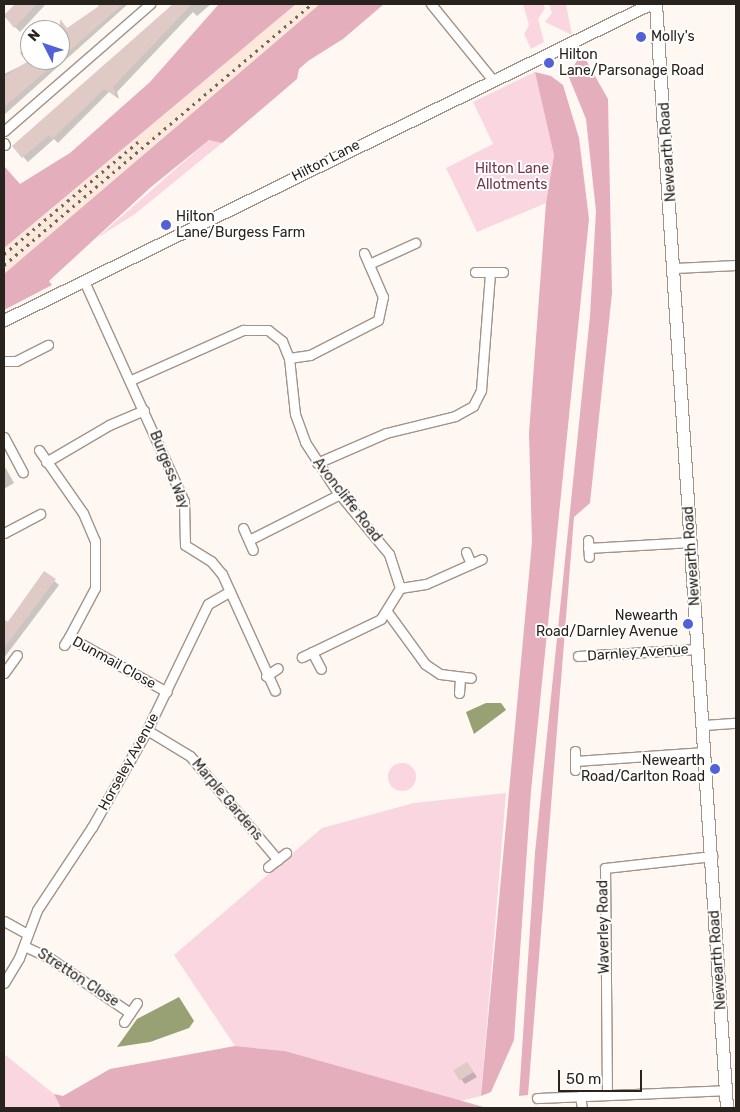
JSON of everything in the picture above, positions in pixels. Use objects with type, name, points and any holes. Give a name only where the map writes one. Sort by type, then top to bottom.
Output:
[{"type":"main road","name":"Newearth Road","points":[[656,4],[675,268],[698,649],[729,1085],[727,1108]]},
{"type":"street","points":[[4,131],[150,4]]},
{"type":"street","points":[[431,4],[492,79]]},
{"type":"street","name":"Hilton Lane","points":[[4,320],[492,79],[650,4]]},
{"type":"street","points":[[369,264],[415,243]]},
{"type":"street","points":[[289,358],[310,355],[378,320],[383,297],[364,253]]},
{"type":"street","points":[[675,268],[736,265]]},
{"type":"street","points":[[475,272],[503,272]]},
{"type":"street","points":[[317,463],[386,433],[455,416],[473,406],[481,390],[490,272]]},
{"type":"street","name":"Burgess Way","points":[[84,281],[131,380],[187,507],[185,545],[211,560],[229,592],[266,676],[275,691]]},
{"type":"street","name":"Avoncliffe Road","points":[[131,380],[251,328],[274,333],[289,358],[295,414],[317,463],[390,554],[400,588]]},
{"type":"street","points":[[4,361],[16,361],[48,345]]},
{"type":"street","points":[[46,462],[95,432],[144,410]]},
{"type":"street","points":[[4,437],[23,472]]},
{"type":"street","points":[[39,450],[86,519],[97,557],[95,588],[69,636]]},
{"type":"street","points":[[249,540],[340,494]]},
{"type":"street","points":[[4,533],[40,514]]},
{"type":"street","points":[[243,528],[253,550]]},
{"type":"street","points":[[588,548],[692,542]]},
{"type":"street","points":[[466,552],[471,564]]},
{"type":"street","points":[[302,657],[388,613],[400,588],[426,584],[482,559]]},
{"type":"street","name":"Horseley Avenue","points":[[4,983],[24,946],[37,910],[92,827],[147,730],[208,604],[229,592]]},
{"type":"street","points":[[388,613],[425,664],[440,674],[471,678]]},
{"type":"street","name":"Dunmail Close","points":[[64,645],[69,636],[167,692]]},
{"type":"street","name":"Darnley Avenue","points":[[578,656],[698,649]]},
{"type":"street","points":[[312,652],[321,670]]},
{"type":"street","points":[[4,673],[17,655]]},
{"type":"street","points":[[266,676],[278,668]]},
{"type":"street","points":[[459,693],[460,677]]},
{"type":"street","points":[[704,725],[736,723]]},
{"type":"street","name":"Marple Gardens","points":[[147,730],[190,756],[278,860]]},
{"type":"street","points":[[575,760],[705,752]]},
{"type":"street","points":[[268,868],[286,853]]},
{"type":"street","name":"Waverley Road","points":[[606,1095],[605,868],[712,856]]},
{"type":"street","points":[[4,922],[27,934]]},
{"type":"street","name":"Stretton Close","points":[[24,946],[48,957],[130,1013]]},
{"type":"street","name":"Stretton Close","points":[[124,1022],[137,1003]]},
{"type":"street","points":[[537,1098],[606,1095],[729,1085]]},
{"type":"street","points":[[580,1096],[582,1108]]},
{"type":"shaded area","points":[[219,4],[296,4],[4,248],[4,166],[20,184],[70,153],[150,82]]},
{"type":"shaded area","points":[[276,4],[334,4],[4,286],[4,243]]},
{"type":"shaded area","points":[[320,4],[384,4],[343,39],[308,61],[299,69],[297,79],[222,143],[209,140],[151,187],[49,281],[52,285],[4,310],[4,274]]},
{"type":"shaded area","points":[[582,53],[608,99],[612,293],[590,503],[574,517],[528,1095],[519,1096],[535,853],[590,316],[596,211],[586,119],[568,75]]},
{"type":"shaded area","points":[[535,72],[551,76],[563,85],[579,138],[589,219],[531,791],[514,1040],[491,1092],[481,1096],[532,542],[529,433],[546,203],[554,155]]},
{"type":"shaded area","points":[[486,703],[501,703],[506,710],[474,734],[466,712]]},
{"type":"shaded area","points":[[179,997],[194,1021],[189,1028],[150,1042],[117,1047],[137,1019]]},
{"type":"shaded area","points":[[235,1046],[285,1051],[487,1108],[61,1108],[54,1094],[63,1096],[110,1069]]},
{"type":"green space","points":[[523,4],[543,4],[545,8],[538,19],[544,42],[531,49],[524,34],[529,25]]},
{"type":"green space","points":[[549,4],[566,4],[572,35],[545,22],[552,13]]},
{"type":"green space","name":"Hilton Lane Allotments","points":[[535,72],[553,135],[554,155],[546,203],[477,232],[446,168],[493,144],[473,102]]},
{"type":"green space","points":[[210,139],[222,143],[135,214],[97,238]]},
{"type":"green space","points":[[402,763],[412,767],[416,777],[412,787],[402,791],[392,787],[388,777],[392,767]]},
{"type":"green space","points":[[506,793],[481,1096],[460,1101],[285,1051],[235,1046],[174,955],[322,828],[414,803]]},
{"type":"green space","points":[[4,1054],[54,1094],[61,1108],[4,1108]]},
{"type":"building","points":[[15,4],[37,4],[14,28],[4,15]]},
{"type":"building","points":[[102,4],[123,4],[70,50],[70,26]]},
{"type":"building","points":[[173,4],[192,4],[113,87],[116,96],[104,89],[52,139],[49,135],[22,158],[12,146]]},
{"type":"building","points":[[20,67],[20,70],[47,70],[4,107],[4,77]]},
{"type":"building","points":[[44,571],[56,579],[4,648],[4,619],[8,622]]},
{"type":"building","points":[[467,1062],[473,1072],[459,1081],[453,1070]]},
{"type":"railway","points":[[4,265],[312,4]]},
{"type":"railway","points":[[4,254],[138,142]]},
{"type":"place","name":"Molly's","points":[[641,37]]},
{"type":"place","name":"Hilton Lane/Parsonage Road","points":[[549,63]]},
{"type":"place","name":"Hilton Lane/Burgess Farm","points":[[166,225]]},
{"type":"place","name":"Newearth Road/Darnley Avenue","points":[[688,624]]},
{"type":"place","name":"Newearth Road/Carlton Road","points":[[715,769]]}]
